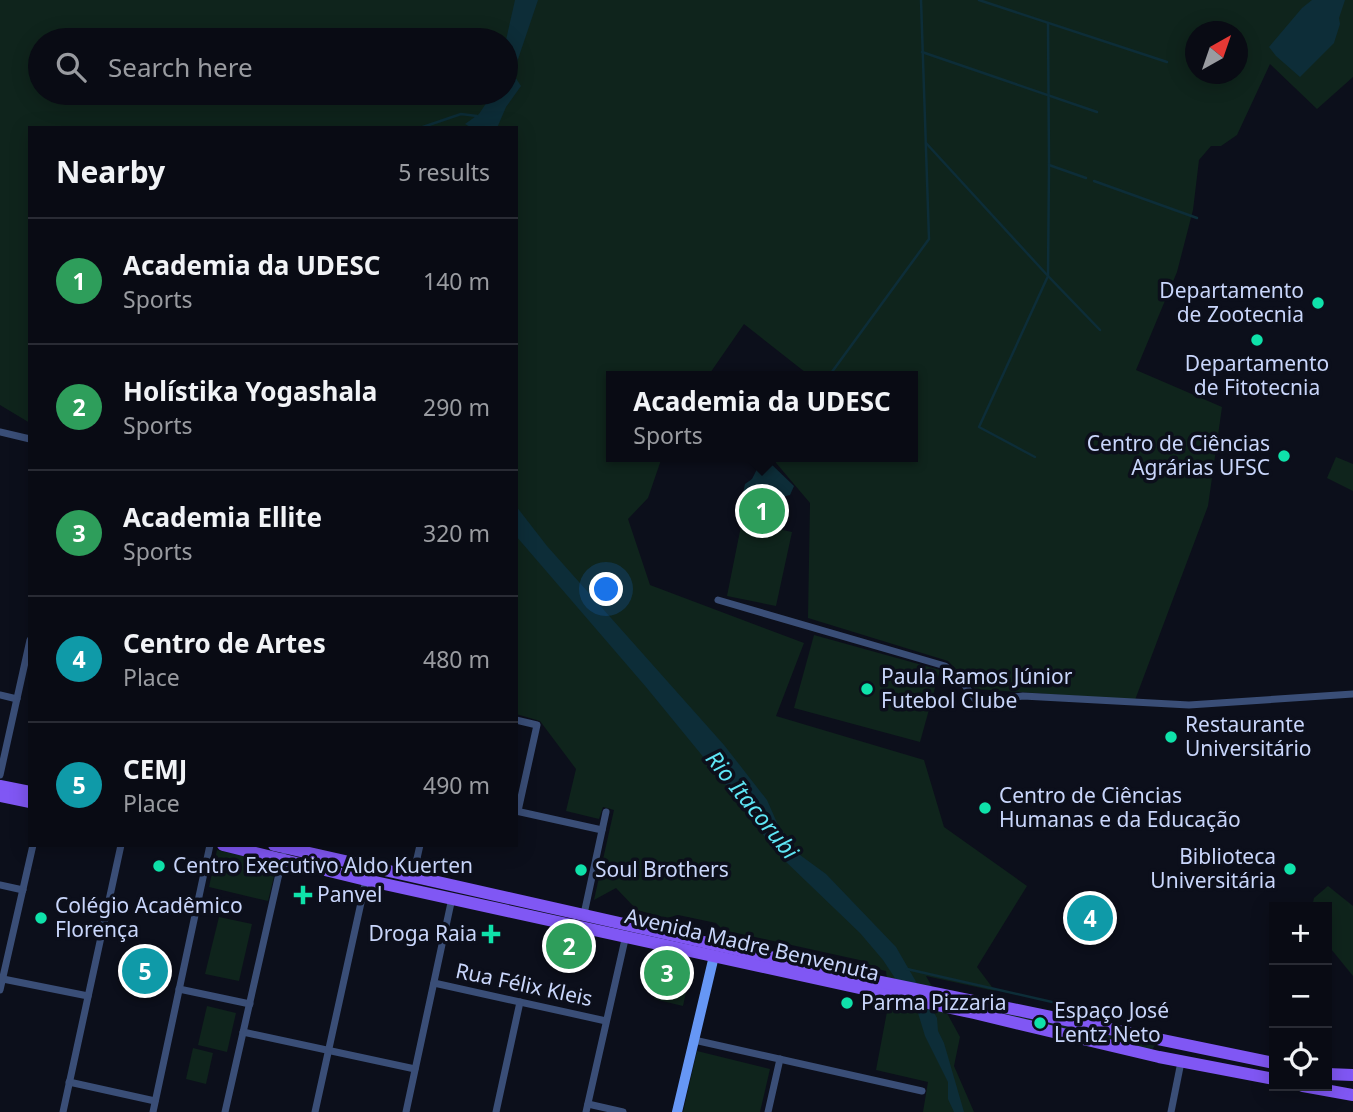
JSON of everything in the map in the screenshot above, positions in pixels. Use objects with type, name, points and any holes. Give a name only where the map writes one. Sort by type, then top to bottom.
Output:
[{"type":"main road","points":[[0,786],[28,792]]},
{"type":"main road","points":[[0,796],[28,802]]},
{"type":"main road","name":"Avenida Madre Benvenuta","points":[[252,847],[282,849],[413,876],[584,914],[627,930]]},
{"type":"main road","name":"Avenida Madre Benvenuta","points":[[282,849],[366,880],[627,930],[1149,1055],[1269,1078]]},
{"type":"main road","name":"Avenida Madre Benvenuta","points":[[715,950],[1269,1062]]},
{"type":"main road","points":[[1149,1055],[1160,1039]]},
{"type":"main road","points":[[1181,1062],[1185,1057],[1208,1049]]},
{"type":"main road","points":[[1332,1074],[1353,1075]]},
{"type":"main road","points":[[1331,1091],[1353,1095]]},
{"type":"street","points":[[0,432],[28,439]]},
{"type":"street","points":[[718,600],[945,666],[959,677],[979,705],[1000,704],[1015,696],[1189,705],[1353,694]]},
{"type":"street","points":[[0,775],[28,649]]},
{"type":"street","points":[[0,695],[17,699]]},
{"type":"street","points":[[518,720],[537,725],[518,807]]},
{"type":"street","points":[[518,811],[602,830]]},
{"type":"street","points":[[584,914],[606,812]]},
{"type":"street","points":[[0,990],[33,847]]},
{"type":"street","points":[[63,1112],[121,847]]},
{"type":"street","points":[[153,1112],[210,847]]},
{"type":"street","points":[[413,876],[420,847]]},
{"type":"street","points":[[225,1112],[282,849]]},
{"type":"street","points":[[315,1112],[366,880]]},
{"type":"street","points":[[0,886],[23,890]]},
{"type":"street","points":[[405,1112],[452,898]]},
{"type":"street","points":[[623,1112],[587,1108],[627,930]]},
{"type":"street","points":[[677,1112],[715,950]]},
{"type":"street","points":[[3,979],[88,996]]},
{"type":"street","name":"Rua Félix Kleis","points":[[434,982],[606,1021]]},
{"type":"street","points":[[179,989],[250,1004]]},
{"type":"street","points":[[496,1112],[520,1002]]},
{"type":"street","points":[[243,1032],[415,1069]]},
{"type":"street","points":[[694,1040],[922,1091]]},
{"type":"street","points":[[768,1112],[780,1059]]},
{"type":"street","points":[[1171,1112],[1181,1062]]},
{"type":"street","points":[[69,1083],[155,1101]]},
{"type":"green space","points":[[0,0],[1353,0],[1353,77],[1317,109],[1270,64],[1237,135],[1221,146],[1211,146],[1199,160],[1193,210],[1177,272],[1136,370],[1222,407],[1208,506],[1135,700],[975,689],[948,661],[808,618],[810,503],[775,462],[918,462],[918,371],[804,371],[744,324],[711,371],[606,371],[606,462],[660,462],[648,498],[628,519],[650,585],[804,643],[776,716],[924,760],[944,827],[1027,886],[977,967],[995,991],[926,976],[939,999],[1155,1045],[1152,1050],[942,1004],[960,1037],[954,1066],[974,1112],[923,1112],[928,1082],[876,1070],[889,1001],[886,971],[873,968],[864,961],[723,930],[716,923],[678,915],[667,918],[637,910],[616,888],[594,900],[614,810],[603,807],[599,819],[566,811],[576,769],[540,721],[518,715],[518,126],[28,126],[28,422],[0,405]]},
{"type":"green space","points":[[1336,457],[1353,464],[1353,491],[1327,478]]},
{"type":"green space","points":[[742,521],[792,532],[776,606],[727,596]]},
{"type":"green space","name":"Paula Ramos Júnior Futebol Clube","points":[[814,635],[940,670],[920,742],[794,708]]},
{"type":"green space","points":[[217,850],[277,864],[268,901],[209,887]]},
{"type":"green space","points":[[1328,886],[1353,906],[1353,976],[1332,950],[1332,902],[1313,902]]},
{"type":"green space","points":[[219,917],[252,924],[239,981],[205,974]]},
{"type":"green space","points":[[656,958],[684,965],[679,988],[650,981]]},
{"type":"green space","points":[[657,985],[686,992],[683,1006],[654,999]]},
{"type":"green space","points":[[207,1006],[236,1013],[227,1052],[198,1045]]},
{"type":"green space","points":[[193,1048],[213,1053],[206,1084],[186,1079]]},
{"type":"green space","points":[[697,1051],[770,1069],[760,1112],[683,1112]]},
{"type":"water","points":[[515,0],[538,0],[518,59],[518,28],[509,28]]},
{"type":"water","points":[[1312,0],[1345,0],[1334,43],[1300,77],[1269,47]]},
{"type":"water","points":[[485,105],[507,105],[498,126],[465,124],[479,114]]},
{"type":"water","points":[[769,462],[794,486],[790,495],[782,497],[776,493],[770,494],[764,489],[753,490],[750,496],[742,498],[745,484],[752,479],[759,465]]},
{"type":"water","name":"Rio Itacorubi","points":[[518,509],[547,546],[724,745],[767,800],[778,825],[800,855],[826,874],[896,947],[937,1018],[938,1031],[964,1112],[954,1112],[948,1099],[948,1082],[925,1036],[918,1013],[883,960],[860,933],[783,859],[646,687],[518,538]]},
{"type":"waterway","points":[[833,371],[929,239],[921,0]]},
{"type":"waterway","points":[[979,0],[1167,62]]},
{"type":"waterway","points":[[1048,23],[1049,165],[1086,178]]},
{"type":"waterway","points":[[922,52],[1097,112]]},
{"type":"waterway","points":[[426,126],[461,114],[477,116]]},
{"type":"waterway","points":[[926,143],[1048,276],[979,427],[1035,457]]},
{"type":"waterway","points":[[1049,165],[1048,276],[1100,330]]},
{"type":"waterway","points":[[1094,181],[1197,218]]},
{"type":"waterway","points":[[907,969],[1074,1007]]},
{"type":"place","name":"Departamento de Zootecnia","points":[[1318,303]]},
{"type":"place","name":"Departamento de Fitotecnia","points":[[1257,340]]},
{"type":"place","name":"Centro de Ciências Agrárias UFSC","points":[[1284,456]]},
{"type":"place","name":"Academia da UDESC","points":[[762,511]]},
{"type":"place","name":"Paula Ramos Júnior Futebol Clube","points":[[867,689]]},
{"type":"place","name":"Restaurante Universitário","points":[[1171,737]]},
{"type":"place","name":"Centro de Ciências Humanas e da Educação","points":[[985,808]]},
{"type":"place","name":"Centro Executivo Aldo Kuerten","points":[[159,866]]},
{"type":"place","name":"Biblioteca Universitária","points":[[1290,869]]},
{"type":"place","name":"Soul Brothers","points":[[581,870]]},
{"type":"place","name":"Panvel","points":[[303,895]]},
{"type":"place","name":"Colégio Acadêmico Florença","points":[[41,918]]},
{"type":"place","name":"Centro de Artes","points":[[1090,918]]},
{"type":"place","name":"Droga Raia","points":[[491,934]]},
{"type":"place","name":"Holístika Yogashala","points":[[569,946]]},
{"type":"place","name":"CEMJ","points":[[145,971]]},
{"type":"place","name":"Academia Ellite","points":[[667,973]]},
{"type":"place","name":"Parma Pizzaria","points":[[847,1003]]},
{"type":"place","name":"Espaço José Lentz Neto","points":[[1040,1023]]}]
